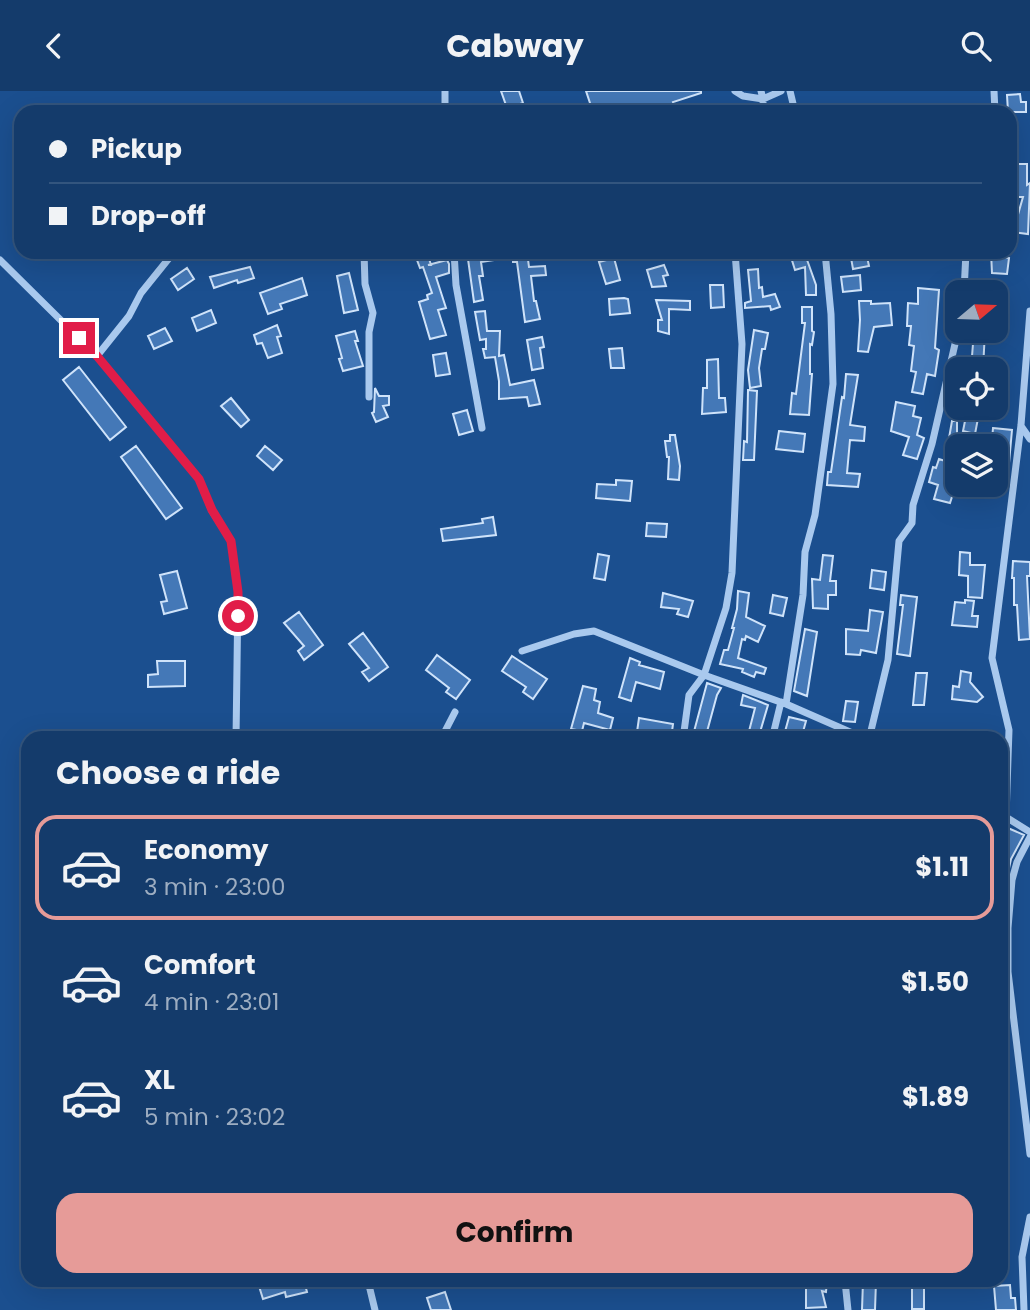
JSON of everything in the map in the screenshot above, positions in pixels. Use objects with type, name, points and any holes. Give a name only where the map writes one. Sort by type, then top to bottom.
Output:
[{"type":"street","points":[[736,91],[743,96],[781,91]]},
{"type":"street","points":[[97,356],[128,316],[147,284],[168,259]]},
{"type":"street","points":[[364,259],[365,284],[373,313],[369,332],[369,397]]},
{"type":"street","points":[[454,259],[456,285],[482,428]]},
{"type":"street","points":[[684,731],[689,695],[704,675],[726,608],[732,573],[742,344],[736,259]]},
{"type":"street","points":[[774,731],[783,703],[803,595],[805,552],[815,515],[833,384],[831,313],[826,259]]},
{"type":"street","points":[[965,280],[966,259]]},
{"type":"street","points":[[0,260],[97,356],[199,479],[212,510],[231,541],[238,592],[236,731]]},
{"type":"street","points":[[1008,758],[1010,730],[992,658],[1021,425],[1030,311]]},
{"type":"street","points":[[870,731],[888,660],[899,541],[912,523],[913,505],[932,444],[955,343]]},
{"type":"street","points":[[1021,425],[1030,439]]},
{"type":"street","points":[[522,651],[574,634],[594,631],[849,731]]},
{"type":"street","points":[[445,731],[455,712]]},
{"type":"street","points":[[1008,818],[1030,832]]},
{"type":"street","points":[[1030,837],[1017,862],[1012,880],[1008,928],[1008,972],[1030,1154]]},
{"type":"street","points":[[1024,1310],[1022,1257],[1030,1217]]},
{"type":"street","points":[[369,1287],[375,1310]]},
{"type":"street","points":[[846,1287],[848,1310]]},
{"type":"building","points":[[501,91],[519,91],[523,103],[506,105]]},
{"type":"building","points":[[586,91],[701,91],[673,102],[674,105],[591,105]]},
{"type":"building","points":[[1020,94],[1021,102],[1026,102],[1026,112],[1017,112],[1017,105],[1008,105],[1007,95]]},
{"type":"building","points":[[1018,164],[1027,164],[1027,185],[1030,183],[1028,234],[1017,233],[1017,218],[1023,197],[1017,197]]},
{"type":"building","points":[[417,259],[429,259],[431,264],[447,260],[449,264],[449,273],[436,277],[446,308],[438,310],[446,335],[430,339],[419,302],[428,299],[427,295],[432,293],[423,267],[420,268]]},
{"type":"building","points":[[468,259],[501,259],[481,262],[483,276],[479,276],[483,300],[474,302]]},
{"type":"building","points":[[513,259],[528,259],[529,267],[545,266],[546,275],[531,276],[534,301],[540,319],[525,322],[517,262],[513,262]]},
{"type":"building","points":[[614,259],[620,280],[606,284],[599,262]]},
{"type":"building","points":[[792,259],[807,259],[816,285],[816,295],[806,295],[805,267],[795,270]]},
{"type":"building","points":[[851,259],[868,259],[869,266],[853,269]]},
{"type":"building","points":[[991,259],[1009,259],[1007,274],[992,273]]},
{"type":"building","points":[[664,265],[668,275],[663,276],[666,286],[652,287],[647,270]]},
{"type":"building","points":[[250,267],[254,278],[238,283],[237,280],[214,288],[210,277]]},
{"type":"building","points":[[187,268],[194,279],[178,290],[171,279]]},
{"type":"building","points":[[758,269],[759,288],[762,287],[763,297],[775,294],[780,307],[771,310],[770,306],[745,308],[745,303],[751,301],[748,270]]},
{"type":"building","points":[[349,273],[358,310],[344,313],[337,276]]},
{"type":"building","points":[[860,275],[861,290],[843,292],[841,277]]},
{"type":"building","points":[[302,278],[307,295],[280,304],[282,309],[268,314],[260,293]]},
{"type":"building","points":[[710,285],[723,285],[724,307],[711,308]]},
{"type":"building","points":[[918,288],[939,290],[935,348],[939,350],[935,376],[927,374],[923,394],[912,392],[916,372],[911,371],[914,346],[909,345],[911,326],[907,326],[908,303],[918,304]]},
{"type":"building","points":[[609,299],[628,299],[630,313],[610,315]]},
{"type":"building","points":[[656,300],[690,301],[690,310],[669,309],[669,334],[658,331],[658,320],[662,320]]},
{"type":"building","points":[[859,301],[871,301],[871,304],[890,303],[892,325],[874,327],[868,352],[858,351]]},
{"type":"building","points":[[802,307],[812,307],[814,332],[812,345],[810,344],[812,374],[809,415],[790,414],[792,393],[796,394],[805,323],[802,323]]},
{"type":"building","points":[[211,310],[216,323],[197,331],[192,318]]},
{"type":"building","points":[[485,311],[487,331],[500,331],[499,356],[504,355],[510,385],[534,380],[540,404],[529,406],[527,397],[499,399],[495,357],[485,358],[483,349],[486,349],[486,339],[480,340],[475,312]]},
{"type":"building","points":[[277,325],[281,336],[277,337],[282,353],[268,358],[262,343],[257,344],[254,335]]},
{"type":"building","points":[[165,328],[172,341],[154,349],[148,336]]},
{"type":"building","points":[[754,330],[768,333],[759,368],[761,386],[750,388],[748,370]]},
{"type":"building","points":[[355,331],[358,341],[355,341],[363,366],[343,371],[336,336]]},
{"type":"building","points":[[542,337],[544,347],[540,348],[543,368],[532,370],[527,340]]},
{"type":"building","points":[[973,343],[984,343],[984,357],[972,357]]},
{"type":"building","points":[[622,348],[624,368],[611,368],[609,349]]},
{"type":"building","points":[[446,353],[450,374],[436,376],[433,355]]},
{"type":"building","points":[[718,359],[719,398],[725,398],[726,412],[702,414],[703,388],[707,388],[707,360]]},
{"type":"building","points":[[79,367],[126,427],[110,440],[63,380]]},
{"type":"building","points":[[846,374],[858,375],[850,425],[865,427],[864,441],[850,440],[847,473],[860,474],[858,487],[827,485]]},
{"type":"building","points":[[375,388],[379,396],[389,396],[389,405],[383,406],[388,417],[376,422],[372,413]]},
{"type":"building","points":[[748,390],[757,391],[754,460],[743,460],[744,441],[747,442]]},
{"type":"building","points":[[231,398],[249,420],[241,427],[221,406]]},
{"type":"building","points":[[896,402],[915,406],[913,416],[921,418],[917,435],[924,438],[917,459],[903,455],[909,437],[891,431]]},
{"type":"building","points":[[467,410],[473,431],[459,435],[453,414]]},
{"type":"building","points":[[965,420],[978,420],[975,434],[963,431]]},
{"type":"building","points":[[952,421],[957,421],[957,434],[950,434]]},
{"type":"building","points":[[993,428],[1012,430],[1009,463],[1008,434],[992,434]]},
{"type":"building","points":[[779,431],[805,434],[803,452],[776,449]]},
{"type":"building","points":[[670,435],[675,435],[680,466],[679,480],[668,479],[669,457],[665,441],[670,441]]},
{"type":"building","points":[[136,446],[182,508],[166,519],[121,457]]},
{"type":"building","points":[[265,446],[282,460],[273,470],[257,456]]},
{"type":"building","points":[[939,459],[945,461],[945,497],[952,497],[950,503],[934,499],[938,485],[929,482],[933,467],[936,468]]},
{"type":"building","points":[[616,480],[632,481],[630,501],[596,498],[597,484],[616,485]]},
{"type":"building","points":[[493,517],[496,535],[443,541],[441,529],[483,523],[482,519]]},
{"type":"building","points":[[647,523],[667,524],[666,537],[646,536]]},
{"type":"building","points":[[960,552],[970,553],[970,565],[985,565],[982,598],[968,597],[968,576],[959,575]]},
{"type":"building","points":[[598,554],[609,556],[605,580],[594,578]]},
{"type":"building","points":[[823,555],[833,556],[830,581],[836,581],[836,595],[828,595],[828,609],[813,608],[812,579],[820,580]]},
{"type":"building","points":[[1013,561],[1030,562],[1030,576],[1027,576],[1030,639],[1019,640],[1017,605],[1014,605]]},
{"type":"building","points":[[872,570],[886,572],[884,590],[870,588]]},
{"type":"building","points":[[177,571],[187,608],[164,614],[161,602],[167,601],[160,575]]},
{"type":"building","points":[[738,591],[749,593],[746,617],[765,626],[758,642],[746,636],[745,640],[742,639],[738,658],[766,668],[764,674],[756,672],[754,677],[742,672],[743,669],[720,664],[724,650],[728,650],[734,628]]},
{"type":"building","points":[[663,593],[693,601],[688,617],[677,614],[679,609],[661,607]]},
{"type":"building","points":[[773,595],[787,598],[783,616],[770,613]]},
{"type":"building","points":[[901,595],[917,597],[910,656],[897,654],[903,605],[900,605]]},
{"type":"building","points":[[965,600],[974,601],[972,616],[978,616],[977,627],[952,625],[955,602],[965,603]]},
{"type":"building","points":[[870,610],[883,612],[876,653],[861,650],[860,655],[846,654],[846,629],[868,631]]},
{"type":"building","points":[[299,612],[323,645],[304,660],[298,651],[304,646],[284,623]]},
{"type":"building","points":[[805,629],[817,632],[807,696],[794,691]]},
{"type":"building","points":[[363,633],[388,667],[369,681],[362,672],[369,668],[349,644]]},
{"type":"building","points":[[437,655],[470,680],[456,699],[446,692],[449,688],[426,670]]},
{"type":"building","points":[[512,656],[547,679],[533,699],[523,692],[526,687],[502,671]]},
{"type":"building","points":[[630,658],[640,662],[639,665],[664,672],[660,689],[636,682],[631,701],[619,697]]},
{"type":"building","points":[[157,661],[185,661],[185,686],[148,687],[148,675],[158,674]]},
{"type":"building","points":[[961,671],[971,673],[970,682],[983,697],[977,702],[952,699],[953,686],[959,687]]},
{"type":"building","points":[[916,673],[927,673],[924,705],[913,705]]},
{"type":"building","points":[[707,683],[721,688],[707,731],[694,731]]},
{"type":"building","points":[[583,686],[596,689],[594,700],[600,702],[598,713],[613,718],[610,730],[584,723],[582,731],[571,729]]},
{"type":"building","points":[[743,695],[768,705],[760,731],[749,731],[755,708],[741,705]]},
{"type":"building","points":[[846,701],[858,702],[855,722],[843,721]]},
{"type":"building","points":[[789,717],[806,721],[803,731],[785,731]]},
{"type":"building","points":[[639,718],[673,724],[672,731],[637,731]]},
{"type":"building","points":[[1008,828],[1024,835],[1011,859],[1008,873]]},
{"type":"building","points":[[1008,1285],[1011,1298],[1015,1298],[1016,1310],[996,1310],[994,1287]]},
{"type":"building","points":[[259,1287],[306,1287],[307,1292],[286,1297],[285,1292],[263,1299]]},
{"type":"building","points":[[806,1287],[826,1287],[826,1292],[822,1291],[826,1307],[806,1308]]},
{"type":"building","points":[[863,1287],[876,1287],[875,1310],[862,1310]]},
{"type":"building","points":[[912,1287],[924,1287],[924,1309],[912,1309]]},
{"type":"building","points":[[445,1292],[451,1310],[431,1310],[427,1298]]},
{"type":"route","points":[[79,338],[199,479],[212,510],[231,541],[238,592],[238,616]]}]
